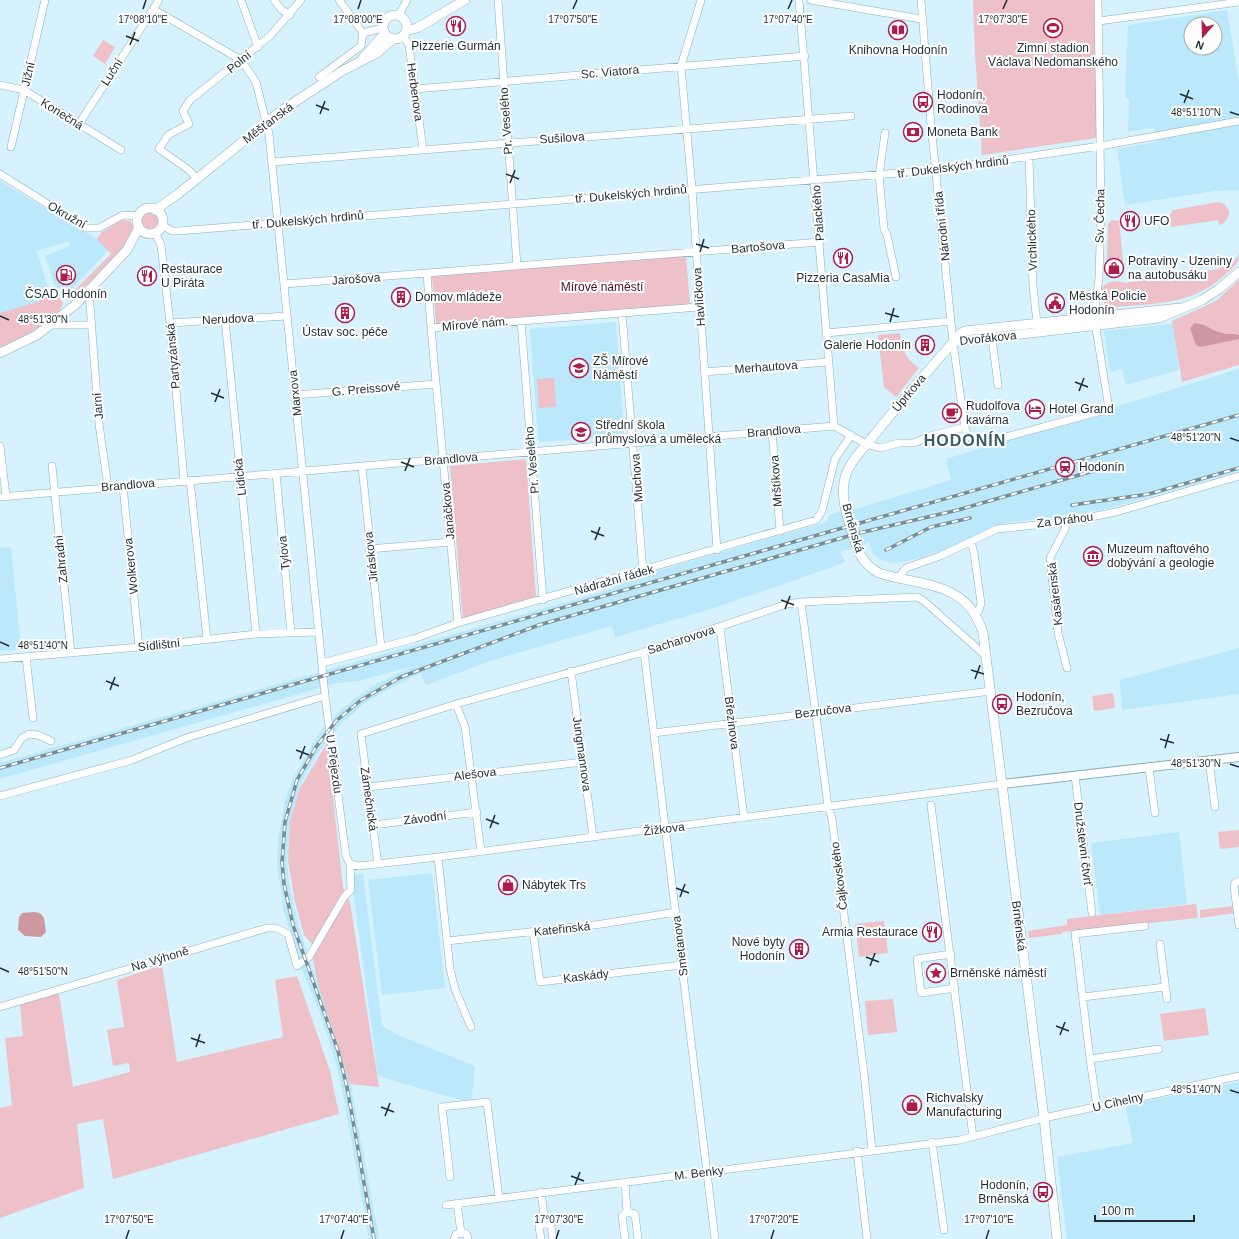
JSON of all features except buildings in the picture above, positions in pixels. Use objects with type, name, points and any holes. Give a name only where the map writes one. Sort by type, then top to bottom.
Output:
[{"type":"main road","points":[[387,33],[405,30],[423,23],[465,0]]},
{"type":"main road","points":[[398,16],[405,30]]},
{"type":"main road","name":"Měšťanská","points":[[138,216],[147,209],[155,210],[178,194],[265,124],[320,85],[362,59],[377,53],[387,33],[385,22],[389,17],[398,16]]},
{"type":"main road","name":"Měšťanská","points":[[0,353],[37,336],[52,325],[89,292],[127,250],[152,233],[162,222],[178,194]]},
{"type":"main road","points":[[155,210],[162,222]]},
{"type":"main road","points":[[138,216],[139,227],[152,233]]},
{"type":"main road","name":"Měšťanská","points":[[127,250],[139,227]]},
{"type":"main road","name":"Dvořákova","points":[[953,342],[1095,327],[1159,318],[1207,297],[1220,289],[1239,272]]},
{"type":"main road","name":"Dvořákova","points":[[953,342],[965,331],[1180,308]]},
{"type":"main road","name":"Úprkova","points":[[866,444],[953,342]]},
{"type":"main road","name":"Brněnská","points":[[866,444],[850,465],[844,479],[843,490],[846,510],[862,560],[879,574],[946,590],[963,600],[976,615],[983,633],[992,691],[1002,784],[1044,1118],[1057,1239]]},
{"type":"street","name":"Jižní","points":[[12,148],[44,0]]},
{"type":"street","name":"Luční","points":[[79,124],[159,0]]},
{"type":"street","points":[[240,0],[258,47]]},
{"type":"street","points":[[274,0],[282,10],[290,15]]},
{"type":"street","name":"Polní","points":[[197,179],[189,170],[159,150],[168,135],[189,124],[183,111],[190,100],[258,47],[290,15],[301,0]]},
{"type":"street","points":[[319,77],[361,46],[363,33],[338,0]]},
{"type":"street","points":[[398,16],[407,0]]},
{"type":"street","name":"Pr. Veselého","points":[[498,0],[507,143],[517,266]]},
{"type":"street","name":"Havlíčkova","points":[[701,0],[681,66],[692,189],[717,550]]},
{"type":"street","name":"Palackého","points":[[799,0],[805,56],[834,426]]},
{"type":"street","points":[[811,0],[921,19]]},
{"type":"street","name":"Národní třída","points":[[921,0],[921,19],[953,342],[965,427]]},
{"type":"street","name":"Sv. Čecha","points":[[965,427],[966,433],[974,441],[989,442],[1109,409],[1094,316],[1099,278],[1101,213],[1098,0]]},
{"type":"street","points":[[1099,21],[1236,2]]},
{"type":"street","points":[[153,9],[241,60]]},
{"type":"street","name":"Herbenova","points":[[405,30],[409,45],[423,150]]},
{"type":"street","points":[[363,33],[387,33]]},
{"type":"street","name":"Sc. Viatora","points":[[415,89],[805,56]]},
{"type":"street","name":"Marxova","points":[[241,60],[256,82],[265,124],[269,134],[322,662]]},
{"type":"street","name":"Konečná","points":[[0,85],[24,90],[121,150]]},
{"type":"street","name":"Sušilova","points":[[272,162],[852,116]]},
{"type":"street","name":"tř. Dukelských hrdinů","points":[[162,222],[172,231],[178,231],[936,170],[1100,146],[1239,121]]},
{"type":"street","points":[[885,133],[879,175],[884,229],[887,235],[896,277]]},
{"type":"street","name":"Vrchlického","points":[[1028,157],[1033,286],[1037,323]]},
{"type":"street","name":"Okružní","points":[[0,174],[86,228],[99,228],[123,215],[138,216]]},
{"type":"street","name":"Partyzánská","points":[[152,233],[161,245],[187,480],[207,639]]},
{"type":"street","name":"Bartošova","points":[[696,252],[820,242]]},
{"type":"street","points":[[427,273],[696,252]]},
{"type":"street","name":"Jarošova","points":[[284,284],[427,273]]},
{"type":"street","name":"Mírové nám.","points":[[427,273],[431,328],[699,307]]},
{"type":"street","name":"Jarní","points":[[89,292],[99,424],[108,487]]},
{"type":"street","name":"Muchova","points":[[622,313],[644,571]]},
{"type":"street","name":"Nerudova","points":[[170,323],[287,316]]},
{"type":"street","name":"Lidická","points":[[225,319],[256,634]]},
{"type":"street","name":"Pr. Veselého","points":[[521,320],[543,600]]},
{"type":"street","points":[[826,333],[951,321]]},
{"type":"street","points":[[52,325],[92,325]]},
{"type":"street","name":"Janáčkova","points":[[431,328],[458,623]]},
{"type":"street","points":[[992,338],[998,385]]},
{"type":"street","name":"Merhautova","points":[[704,372],[828,362]]},
{"type":"street","name":"G. Preissové","points":[[295,395],[436,384]]},
{"type":"street","points":[[834,426],[866,444],[880,448],[899,443],[914,443],[930,436],[965,427]]},
{"type":"street","name":"Brandlova","points":[[0,446],[3,497],[187,480],[362,467],[834,426]]},
{"type":"street","name":"Mrštíkova","points":[[772,431],[780,531]]},
{"type":"street","name":"Nádražní řádek","points":[[322,662],[381,647],[458,623],[717,550],[818,518],[822,511],[835,459],[851,435]]},
{"type":"street","name":"Zahradní","points":[[52,466],[71,653]]},
{"type":"street","name":"Jiráskova","points":[[362,467],[381,647]]},
{"type":"street","name":"Tylova","points":[[276,473],[291,633]]},
{"type":"street","name":"Za Dráhou","points":[[898,578],[906,568],[940,556],[990,531],[1005,527],[1066,522],[1116,512],[1239,476]]},
{"type":"street","name":"Wolkerova","points":[[123,486],[139,647]]},
{"type":"street","name":"Kasárenská","points":[[1066,522],[1065,529],[1052,554],[1050,562],[1058,632],[1068,668]]},
{"type":"street","points":[[970,541],[974,553],[981,603],[976,615]]},
{"type":"street","points":[[370,549],[451,542]]},
{"type":"street","name":"Sacharovova","points":[[360,734],[456,704],[644,652],[720,628],[774,608],[801,602],[917,597],[924,601],[987,658]]},
{"type":"street","name":"Čajkovského","points":[[801,602],[828,806],[832,819],[864,1072],[872,1150]]},
{"type":"street","name":"Březinova","points":[[720,628],[744,818]]},
{"type":"street","name":"Sídlištní","points":[[0,659],[139,647],[256,634],[319,632]]},
{"type":"street","name":"Smetanova","points":[[644,652],[706,1172],[716,1239]]},
{"type":"street","points":[[26,656],[33,718]]},
{"type":"street","name":"U Přejezdu","points":[[322,662],[346,856],[350,864]]},
{"type":"street","name":"Jungmannova","points":[[571,671],[593,838]]},
{"type":"street","name":"Bezručova","points":[[654,733],[992,691]]},
{"type":"street","points":[[0,796],[132,760],[186,738],[325,696]]},
{"type":"street","points":[[456,704],[465,727],[481,852]]},
{"type":"street","points":[[0,755],[14,750],[22,738],[29,734],[51,741]]},
{"type":"street","name":"Zámečnická","points":[[360,734],[378,864]]},
{"type":"street","points":[[1002,784],[1239,757]]},
{"type":"street","points":[[1209,760],[1215,807]]},
{"type":"street","name":"Alešova","points":[[368,787],[583,762]]},
{"type":"street","points":[[1149,768],[1155,813]]},
{"type":"street","name":"Družstevní čtvrť","points":[[1075,776],[1092,913]]},
{"type":"street","name":"Žižkova","points":[[350,864],[359,866],[481,852],[1002,784]]},
{"type":"street","points":[[931,805],[973,1137]]},
{"type":"street","name":"Závodní","points":[[373,825],[476,812]]},
{"type":"street","points":[[438,857],[452,979],[471,1027]]},
{"type":"street","name":"Na Výhoně","points":[[0,1007],[267,928],[276,928],[288,934],[297,966],[309,957],[344,897],[351,890],[350,864]]},
{"type":"street","points":[[1239,881],[1234,887],[1239,925]]},
{"type":"street","name":"Kateřinská","points":[[447,941],[608,923],[676,912]]},
{"type":"street","points":[[1097,1108],[1075,934],[1145,926]]},
{"type":"street","name":"Kaskády","points":[[533,932],[540,982],[682,965]]},
{"type":"street","points":[[1160,944],[1167,999]]},
{"type":"street","points":[[950,954],[917,959],[921,992],[955,988]]},
{"type":"street","points":[[1083,997],[1165,988]]},
{"type":"street","points":[[1090,1059],[1159,1050]]},
{"type":"street","name":"U Cihelny","points":[[1044,1118],[1097,1108],[1239,1076]]},
{"type":"street","points":[[450,1177],[442,1107],[487,1102],[499,1198]]},
{"type":"street","name":"M. Benky","points":[[446,1205],[973,1137],[1044,1118]]},
{"type":"street","points":[[932,1142],[944,1230]]},
{"type":"street","points":[[856,1151],[866,1239]]},
{"type":"street","points":[[624,1182],[627,1212]]},
{"type":"street","points":[[541,1192],[545,1223]]},
{"type":"street","points":[[457,1203],[461,1233]]},
{"type":"street","points":[[625,1239],[622,1216],[627,1212]]},
{"type":"street","points":[[627,1212],[635,1214],[638,1239]]},
{"type":"street","points":[[540,1239],[539,1227],[545,1223]]},
{"type":"street","points":[[545,1223],[551,1226],[553,1239]]},
{"type":"street","points":[[454,1239],[456,1234],[461,1233],[467,1235],[468,1239]]},
{"type":"shaded area","points":[[1227,10],[1239,83],[1239,190],[1214,191],[1125,205],[1117,149],[1157,142],[1154,127],[1128,132],[1129,99],[1125,98],[1128,25],[1183,17],[1183,56],[1223,56],[1223,16],[1187,16]]},
{"type":"shaded area","points":[[0,181],[97,239],[108,250],[71,290],[69,287],[58,288],[54,283],[45,256],[70,246],[69,241],[37,251],[50,294],[39,294],[41,301],[0,313]]},
{"type":"shaded area","points":[[616,322],[624,433],[621,436],[540,442],[538,439],[530,329]]},
{"type":"shaded area","points":[[1195,323],[1224,334],[1239,335],[1239,339],[1200,347],[1196,345],[1190,328]]},
{"type":"shaded area","points":[[1173,324],[1179,370],[1126,385],[1122,369],[1110,372],[1104,331]]},
{"type":"shaded area","points":[[1239,369],[1239,471],[1110,508],[1080,514],[1011,522],[990,527],[957,545],[917,559],[894,563],[881,560],[873,553],[869,542],[840,552],[845,561],[841,564],[708,610],[615,637],[612,626],[490,661],[426,685],[421,673],[383,692],[364,704],[340,725],[320,750],[302,782],[290,823],[287,862],[289,883],[298,924],[309,959],[343,1050],[379,1239],[369,1239],[342,1088],[333,1053],[318,1008],[299,963],[283,908],[277,862],[278,840],[285,800],[293,778],[320,732],[343,708],[358,696],[378,683],[414,666],[358,681],[337,683],[0,779],[0,763],[612,589],[621,581],[827,522],[829,515],[849,508],[851,510],[856,509],[951,480],[946,459]]},
{"type":"shaded area","points":[[11,547],[21,649],[0,651],[0,548]]},
{"type":"shaded area","points":[[1239,648],[1239,694],[1122,710],[1120,680]]},
{"type":"shaded area","points":[[1179,832],[1187,904],[1100,915],[1091,843]]},
{"type":"shaded area","points":[[432,873],[445,988],[382,995],[368,880]]},
{"type":"shaded area","points":[[363,874],[382,1026],[400,1036],[475,1066],[471,1103],[378,1076],[351,875]]},
{"type":"shaded area","points":[[22,913],[40,913],[44,918],[46,932],[41,937],[25,936],[18,930],[19,917]]},
{"type":"shaded area","points":[[1239,1082],[1239,1239],[1067,1239],[1057,1157],[1133,1143],[1125,1105]]},
{"type":"green space","points":[[973,0],[1096,0],[1098,38],[1096,138],[982,155]]},
{"type":"green space","points":[[103,40],[115,47],[105,64],[93,56]]},
{"type":"green space","points":[[1219,202],[1224,204],[1229,211],[1227,220],[1224,223],[1219,225],[1218,220],[1171,227],[1170,215],[1173,210]]},
{"type":"green space","points":[[150,212],[156,215],[159,221],[156,227],[150,230],[144,227],[141,221],[144,215]]},
{"type":"green space","points":[[122,220],[130,221],[134,227],[122,250],[83,288],[74,291],[111,254],[97,239],[101,233]]},
{"type":"green space","points":[[1112,220],[1119,221],[1123,262],[1119,269],[1116,270],[1116,265],[1113,266],[1113,270],[1109,268],[1107,261],[1108,224]]},
{"type":"green space","points":[[1239,254],[1237,262],[1234,266],[1215,283],[1189,297],[1161,303],[1115,307],[1105,305],[1101,299],[1102,288],[1110,282],[1125,283],[1219,269],[1223,266],[1232,264]]},
{"type":"green space","name":"Mírové náměstí","points":[[686,256],[690,305],[436,324],[432,275]]},
{"type":"green space","points":[[1239,280],[1239,365],[1182,382],[1172,321],[1216,301]]},
{"type":"green space","points":[[39,294],[50,294],[58,297],[63,303],[60,310],[36,329],[0,348],[0,313],[40,301]]},
{"type":"green space","points":[[900,333],[907,357],[919,368],[896,397],[884,387],[878,335]]},
{"type":"green space","points":[[554,378],[556,407],[539,408],[537,379]]},
{"type":"green space","points":[[526,459],[536,597],[463,621],[450,466]]},
{"type":"green space","points":[[1113,693],[1115,708],[1094,711],[1092,696]]},
{"type":"green space","points":[[327,743],[343,888],[350,902],[379,1087],[350,1084],[317,980],[313,961],[314,946],[304,935],[295,902],[288,860],[290,821],[300,788]]},
{"type":"green space","points":[[1239,830],[1239,847],[1220,849],[1218,832]]},
{"type":"green space","points":[[1196,904],[1198,918],[1062,932],[1062,934],[1029,938],[1028,931],[1067,925],[1067,919]]},
{"type":"green space","points":[[1234,906],[1236,913],[1200,918],[1200,910]]},
{"type":"green space","points":[[884,921],[888,953],[859,957],[855,924]]},
{"type":"green space","points":[[162,965],[177,1062],[283,1037],[275,980],[297,976],[330,1071],[339,1114],[113,1179],[103,1119],[77,1124],[84,1188],[0,1218],[0,1108],[12,1105],[5,1038],[23,1036],[20,1004],[59,993],[73,1087],[130,1072],[129,1063],[113,1066],[107,1030],[124,1027],[117,980]]},
{"type":"green space","points":[[893,999],[897,1032],[868,1035],[865,1001]]},
{"type":"green space","points":[[1205,1008],[1209,1035],[1164,1041],[1160,1014]]},
{"type":"railway","points":[[0,768],[1239,415]]},
{"type":"railway","points":[[1072,505],[1149,494],[1239,468]]},
{"type":"railway","points":[[374,1239],[347,1087],[338,1051],[293,925],[284,884],[282,862],[285,822],[297,780],[316,747],[336,721],[361,700],[401,677],[539,625],[859,533],[958,510],[1100,469]]},
{"type":"railway","points":[[886,550],[931,527],[970,518]]},
{"type":"place","name":"Pizzerie Gurmán","points":[[456,26]]},
{"type":"place","name":"Zimní stadion Václava Nedomanského","points":[[1053,28]]},
{"type":"place","name":"Knihovna Hodonín","points":[[898,30]]},
{"type":"place","name":"Hodonín, Rodinova","points":[[923,102]]},
{"type":"place","name":"Moneta Bank","points":[[913,132]]},
{"type":"place","name":"UFO","points":[[1130,221]]},
{"type":"place","name":"Pizzeria CasaMia","points":[[843,258]]},
{"type":"place","name":"Potraviny - Uzeniny na autobusáku","points":[[1114,268]]},
{"type":"place","name":"ČSAD Hodonín","points":[[66,275]]},
{"type":"place","name":"Restaurace U Piráta","points":[[147,276]]},
{"type":"place","name":"Domov mládeže","points":[[401,297]]},
{"type":"place","name":"Městká Policie Hodonín","points":[[1055,303]]},
{"type":"place","name":"Ústav soc. péče","points":[[345,313]]},
{"type":"place","name":"Galerie Hodonín","points":[[925,345]]},
{"type":"place","name":"ZŠ Mírové Náměstí","points":[[579,368]]},
{"type":"place","name":"Hotel Grand","points":[[1035,409]]},
{"type":"place","name":"Rudolfova kavárna","points":[[952,413]]},
{"type":"place","name":"Střední škola průmyslová a umělecká","points":[[581,432]]},
{"type":"place","name":"Hodonín","points":[[1065,467]]},
{"type":"place","name":"Muzeum naftového dobývání a geologie","points":[[1093,556]]},
{"type":"place","name":"Hodonín, Bezručova","points":[[1002,704]]},
{"type":"place","name":"Nábytek Trs","points":[[508,885]]},
{"type":"place","name":"Armia Restaurace","points":[[932,932]]},
{"type":"place","name":"Nové byty Hodonín","points":[[799,949]]},
{"type":"place","name":"Brněnské náměstí","points":[[936,973]]},
{"type":"place","name":"Richvalsky Manufacturing","points":[[912,1105]]},
{"type":"place","name":"Hodonín, Brněnská","points":[[1043,1192]]},
{"type":"district","name":"HODONÍN","points":[[965,440]]}]
